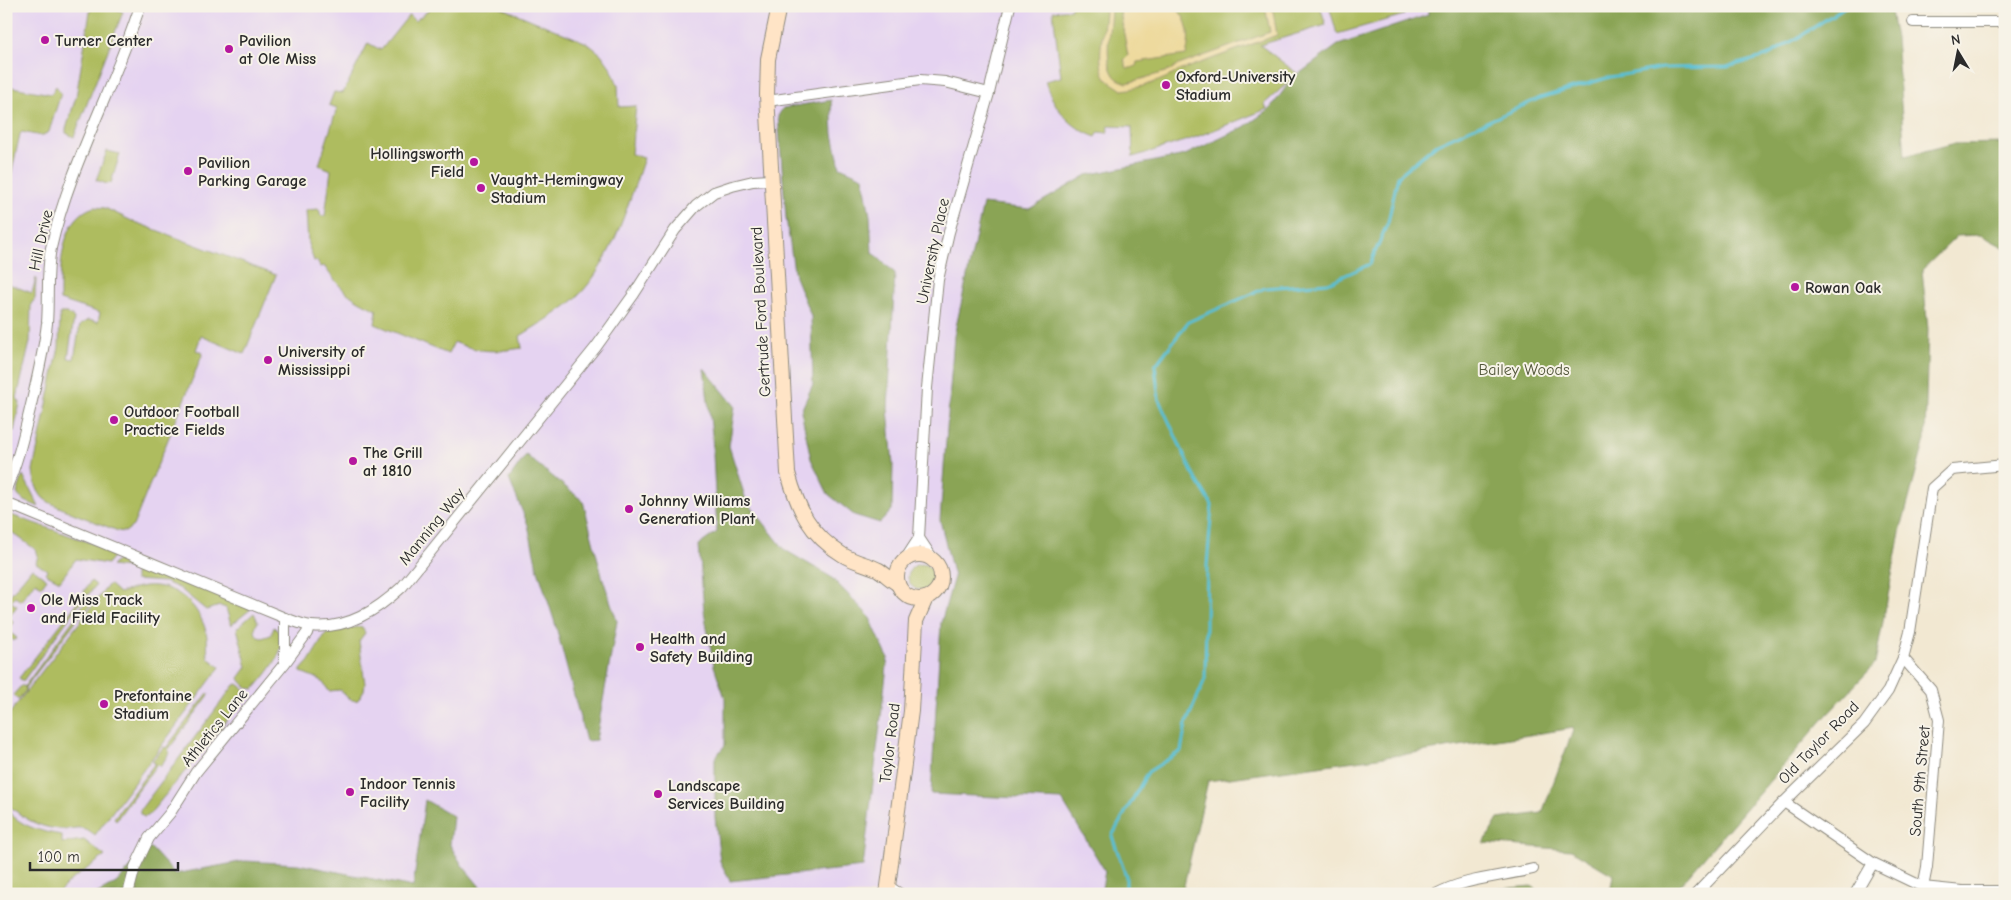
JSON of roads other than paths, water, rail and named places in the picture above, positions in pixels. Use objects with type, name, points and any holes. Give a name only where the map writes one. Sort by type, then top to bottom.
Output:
[{"type":"street","name":"Hill Drive","points":[[6,489],[17,464],[40,367],[47,323],[46,279],[58,224],[89,134],[126,46],[140,6]]},
{"type":"street","name":"Gertrude Ford Boulevard","points":[[779,6],[768,59],[767,101],[788,474],[796,501],[804,517],[823,541],[844,556],[881,571],[901,589]]},
{"type":"street","name":"University Place","points":[[902,562],[919,538],[928,379],[938,280],[949,232],[989,93],[1010,6]]},
{"type":"street","points":[[1913,22],[2005,22]]},
{"type":"street","points":[[767,101],[920,80],[945,82],[989,93]]},
{"type":"street","name":"Manning Way","points":[[6,503],[285,618],[310,626],[346,623],[366,615],[383,604],[402,587],[596,346],[634,294],[675,230],[696,206],[714,192],[732,186],[771,180]]},
{"type":"street","name":"Old Taylor Road","points":[[1696,894],[1784,802],[1864,724],[1888,691],[1903,658],[1916,605],[1932,488],[1952,470],[2005,465]]},
{"type":"street","points":[[901,589],[918,599],[926,598],[937,590],[941,577],[940,570],[919,538]]},
{"type":"street","points":[[881,571],[919,554],[933,559]]},
{"type":"street","points":[[902,562],[896,579],[916,621]]},
{"type":"street","name":"Taylor Road","points":[[892,891],[911,711],[916,621],[926,598]]},
{"type":"street","points":[[285,618],[287,649],[285,663]]},
{"type":"street","name":"Athletics Lane","points":[[128,894],[135,867],[149,838],[170,813],[196,772],[285,663],[310,626]]},
{"type":"street","name":"South 9th Street","points":[[1903,658],[1931,690],[1939,720],[1927,867],[1923,887]]},
{"type":"street","points":[[1784,802],[1874,864],[1923,887],[1962,891],[2005,891]]},
{"type":"street","points":[[1855,894],[1874,864]]},
{"type":"street","points":[[1436,894],[1447,888],[1473,880],[1504,876],[1533,869]]},
{"type":"waterway","points":[[1126,894],[1126,876],[1112,836],[1148,772],[1181,751],[1186,724],[1205,679],[1207,566],[1212,505],[1192,472],[1159,400],[1155,366],[1188,322],[1265,288],[1328,283],[1370,264],[1388,222],[1398,176],[1437,144],[1540,98],[1610,77],[1663,68],[1727,67],[1767,56],[1846,6]]},
{"type":"place","name":"Turner Center","points":[[45,40]]},
{"type":"place","name":"Pavilion at Ole Miss","points":[[229,49]]},
{"type":"place","name":"Oxford-University Stadium","points":[[1166,85]]},
{"type":"place","name":"Hollingsworth Field","points":[[474,162]]},
{"type":"place","name":"Pavilion Parking Garage","points":[[188,171]]},
{"type":"place","name":"Vaught-Hemingway Stadium","points":[[481,188]]},
{"type":"place","name":"Rowan Oak","points":[[1795,287]]},
{"type":"place","name":"University of Mississippi","points":[[268,360]]},
{"type":"place","name":"Outdoor Football Practice Fields","points":[[114,420]]},
{"type":"place","name":"The Grill at 1810","points":[[353,461]]},
{"type":"place","name":"Johnny Williams Generation Plant","points":[[629,509]]},
{"type":"place","name":"Ole Miss Track and Field Facility","points":[[31,608]]},
{"type":"place","name":"Health and Safety Building","points":[[640,647]]},
{"type":"place","name":"Prefontaine Stadium","points":[[104,704]]},
{"type":"place","name":"Indoor Tennis Facility","points":[[350,792]]},
{"type":"place","name":"Landscape Services Building","points":[[658,794]]},
{"type":"park label","name":"Bailey Woods","points":[[1524,369]]}]
